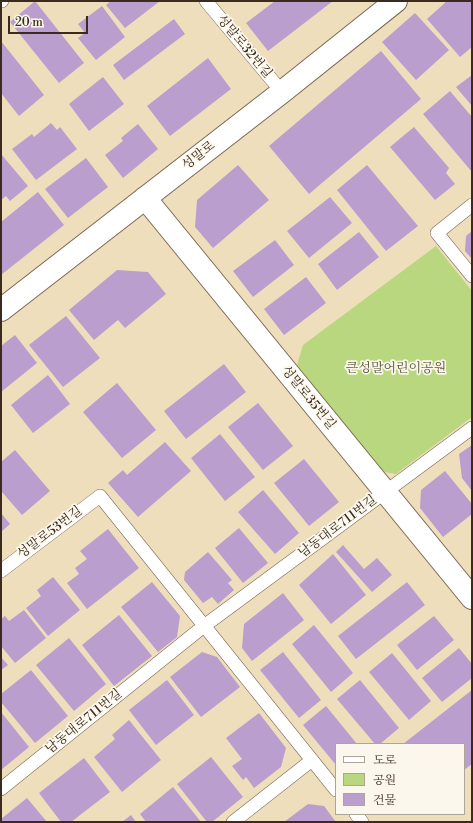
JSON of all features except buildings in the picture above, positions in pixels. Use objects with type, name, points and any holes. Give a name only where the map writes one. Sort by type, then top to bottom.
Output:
[{"type":"street","name":"성말로","points":[[1,310],[282,92],[396,1]]},
{"type":"street","name":"성말로35번길","points":[[144,198],[472,598]]},
{"type":"lane","name":"성말로32번길","points":[[206,1],[282,92]]},
{"type":"lane","points":[[472,205],[437,233],[472,276]]},
{"type":"lane","name":"남동대로711번길","points":[[1,789],[204,626],[472,428]]},
{"type":"lane","name":"성말로53번길","points":[[1,571],[100,496],[204,626]]},
{"type":"lane","points":[[204,626],[335,789]]},
{"type":"lane","points":[[233,822],[312,760]]},
{"type":"green space","name":"큰성말어린이공원","points":[[436,246],[472,291],[472,417],[396,474],[379,471],[297,365],[303,345]]}]
